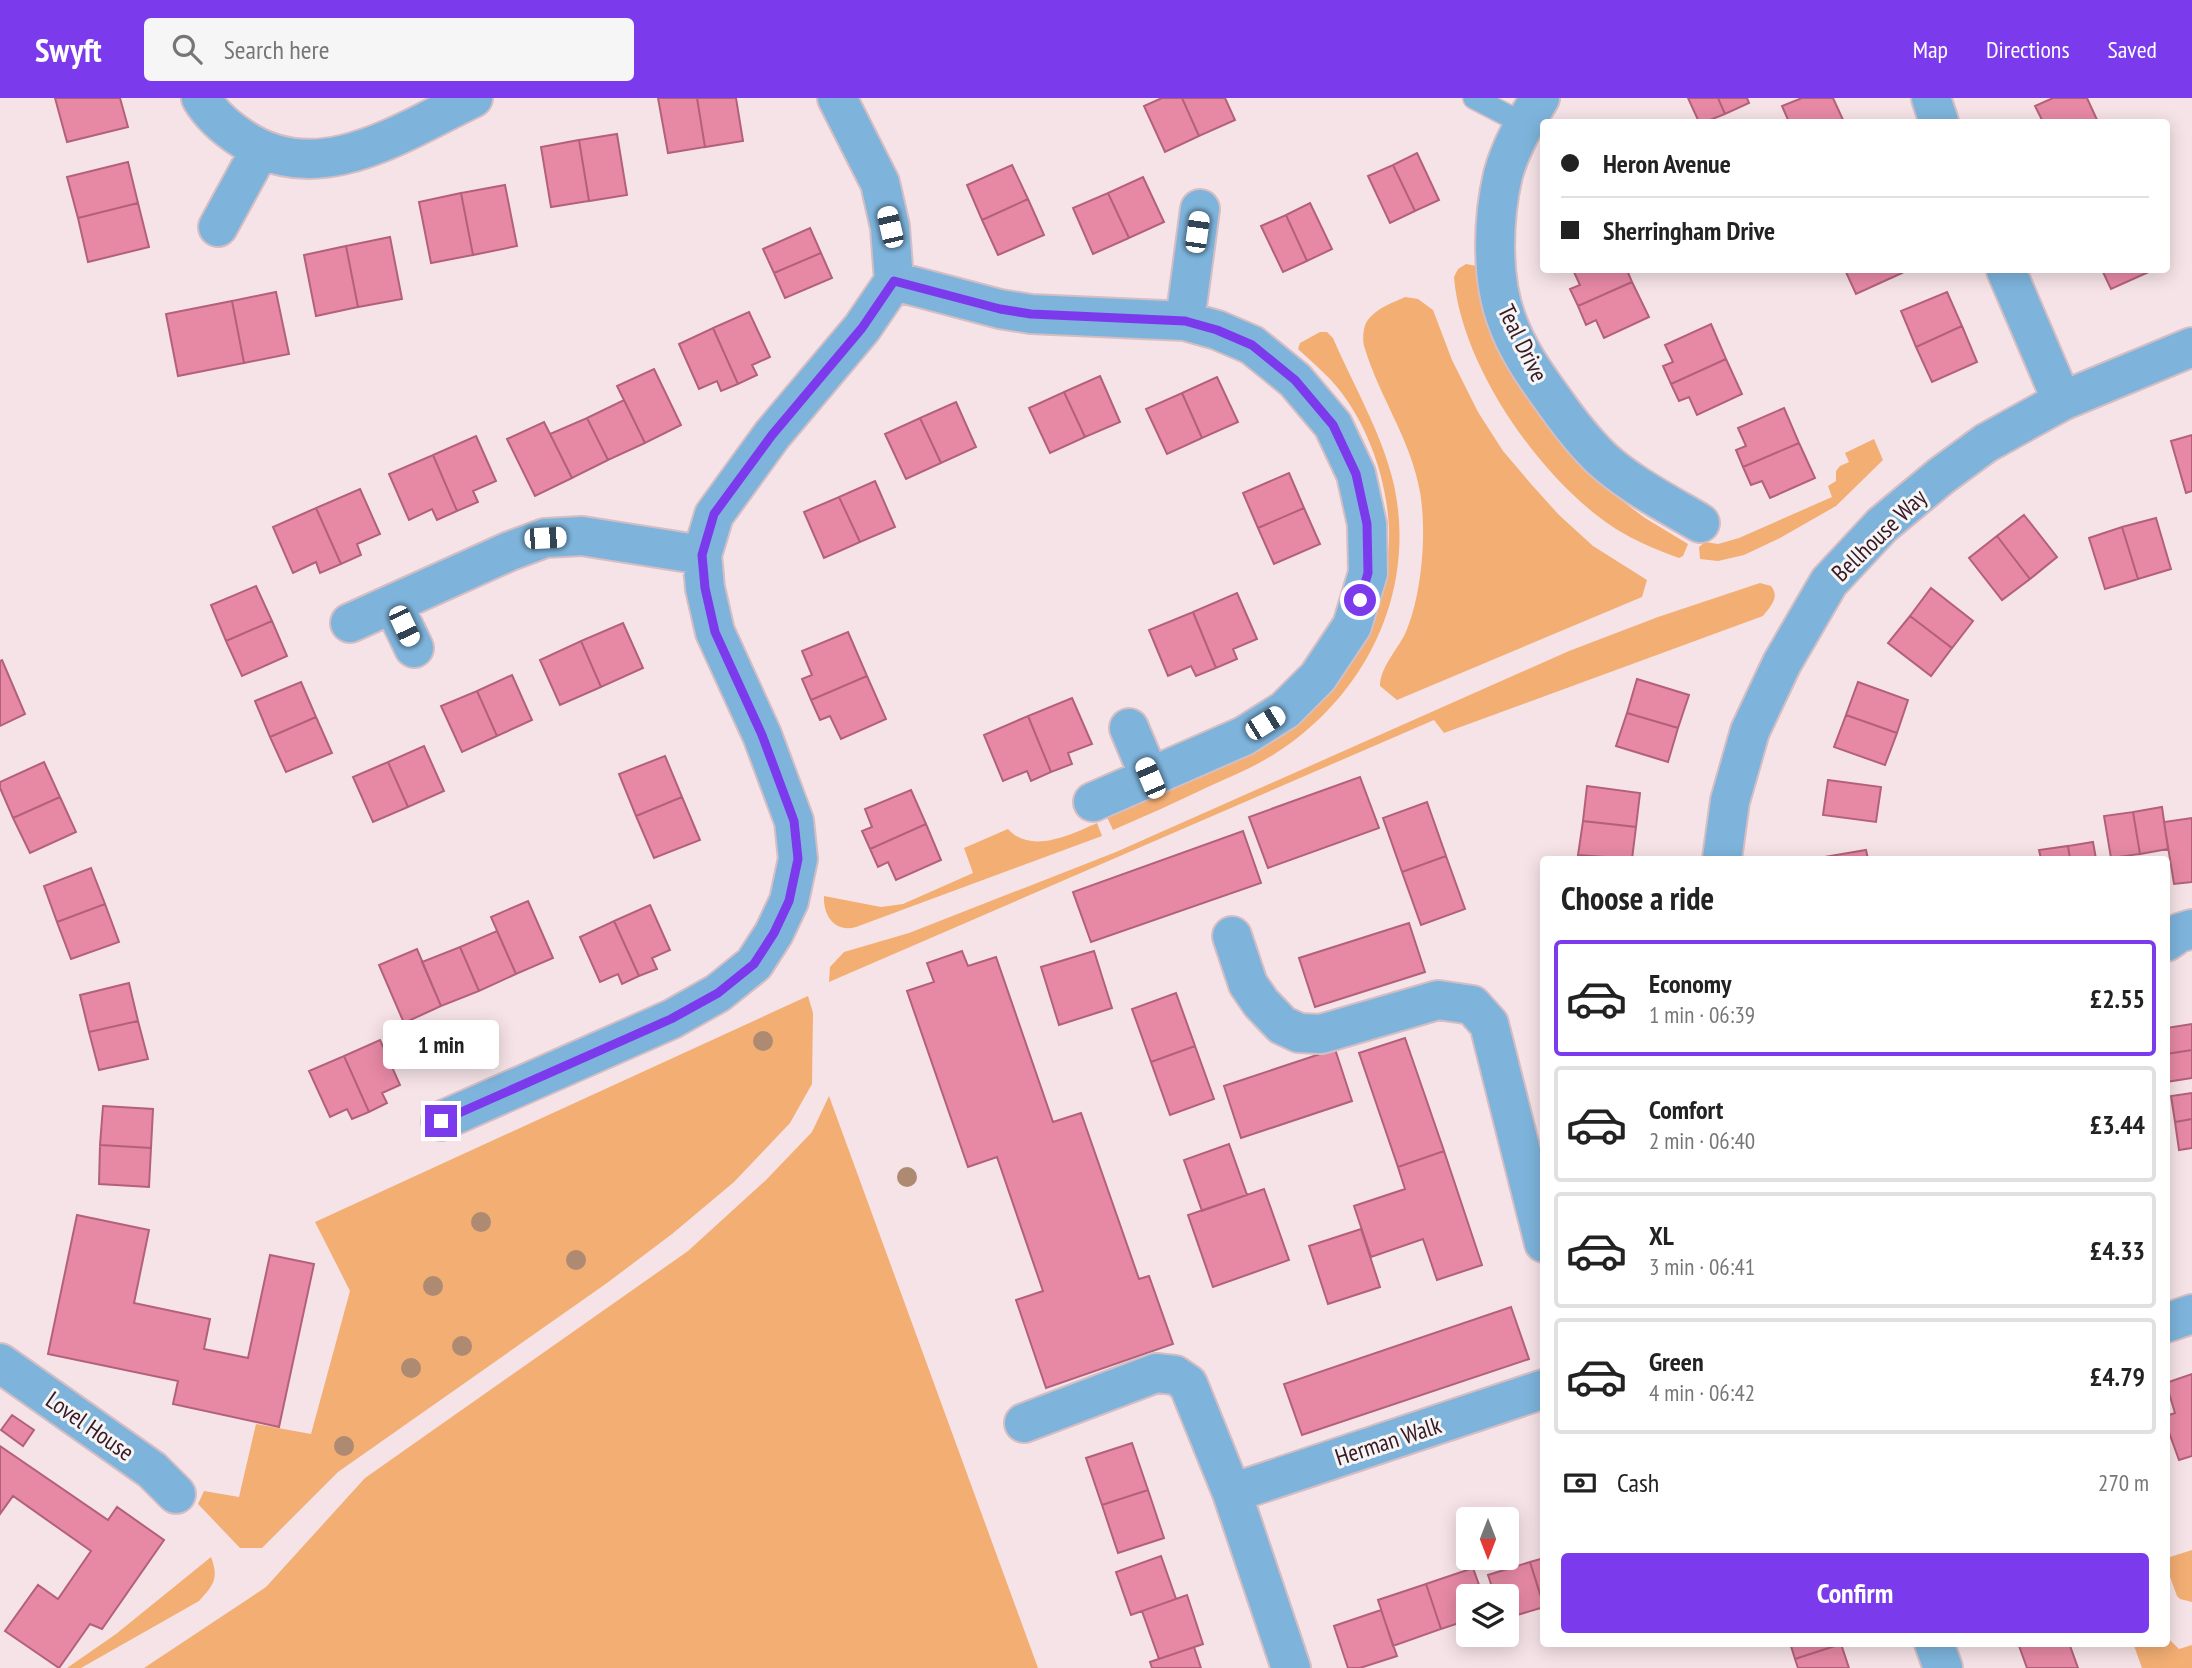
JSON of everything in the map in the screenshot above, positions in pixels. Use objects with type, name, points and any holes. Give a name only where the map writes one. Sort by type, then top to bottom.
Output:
[{"type":"street","points":[[201,98],[228,128],[260,150],[293,159],[326,159],[359,152],[473,98]]},
{"type":"street","points":[[441,1121],[671,1019],[718,993],[754,964],[774,933],[789,901],[798,859],[794,821],[762,735],[715,632],[705,588],[702,555],[714,514],[772,435],[862,328],[894,281],[890,227],[880,183],[837,98]]},
{"type":"street","points":[[1931,98],[1938,119]]},
{"type":"street","name":"Teal Drive","points":[[1532,111],[1504,174],[1496,233],[1498,289],[1506,319],[1530,369],[1564,416],[1602,459],[1661,501],[1700,523]]},
{"type":"street","points":[[218,227],[260,150]]},
{"type":"street","points":[[1185,321],[1200,209]]},
{"type":"street","points":[[2007,273],[2062,401]]},
{"type":"street","points":[[894,281],[1000,309],[1031,314],[1185,321],[1217,330],[1252,345],[1295,380],[1333,425],[1356,474],[1367,524],[1368,573],[1352,626],[1318,677],[1286,709],[1244,736],[1093,802]]},
{"type":"street","name":"Bellhouse Way","points":[[1722,856],[1730,801],[1750,731],[1782,663],[1829,582],[1882,525],[1986,443],[2062,401],[2192,347]]},
{"type":"street","points":[[350,623],[545,538],[582,536],[702,555]]},
{"type":"street","points":[[393,604],[414,648]]},
{"type":"street","points":[[1129,728],[1150,778]]},
{"type":"street","points":[[2170,939],[2192,929]]},
{"type":"street","points":[[1232,936],[1248,984],[1261,1003],[1282,1025],[1299,1033],[1321,1034],[1438,1000],[1472,1005],[1489,1024],[1540,1227]]},
{"type":"street","points":[[2170,1321],[2192,1314]]},
{"type":"street","name":"Lovel House","points":[[0,1363],[152,1470],[176,1494]]},
{"type":"street","points":[[1024,1423],[1156,1373],[1175,1375],[1188,1384],[1232,1493],[1291,1668]]},
{"type":"street","name":"Herman Walk","points":[[1232,1493],[1540,1391]]},
{"type":"street","points":[[1935,1647],[1942,1668]]},
{"type":"lane","points":[[1474,98],[1532,111]]},
{"type":"shaded area","points":[[1466,264],[1477,266],[1496,341],[1514,379],[1540,416],[1571,456],[1609,491],[1645,518],[1688,544],[1683,556],[1679,558],[1663,552],[1616,529],[1560,482],[1534,452],[1489,383],[1472,347],[1460,311],[1454,277],[1458,269]]},
{"type":"shaded area","points":[[1405,297],[1418,299],[1433,310],[1452,360],[1478,412],[1503,451],[1531,484],[1559,515],[1593,546],[1647,580],[1642,597],[1397,700],[1380,686],[1386,666],[1405,634],[1416,602],[1422,564],[1422,508],[1410,455],[1371,367],[1363,336],[1366,323],[1374,314]]},
{"type":"shaded area","points":[[1320,332],[1327,332],[1333,338],[1375,429],[1394,485],[1399,525],[1398,564],[1391,602],[1377,637],[1359,671],[1336,702],[1308,729],[1276,753],[1260,763],[1113,830],[1107,817],[1258,746],[1385,573],[1389,544],[1386,497],[1366,433],[1343,395],[1298,349],[1300,343]]},
{"type":"shaded area","points":[[1874,439],[1883,460],[1836,506],[1744,555],[1718,561],[1700,559],[1699,547],[1705,542],[1718,544],[1739,538],[1832,497],[1828,486],[1836,481],[1836,471],[1840,466],[1849,462],[1845,453]]},
{"type":"shaded area","points":[[1760,583],[1771,586],[1775,594],[1763,616],[1444,733],[1434,720],[829,982],[830,967],[844,952],[909,933],[1116,852],[1569,651],[1658,617]]},
{"type":"shaded area","points":[[1097,823],[1102,836],[856,927],[842,928],[836,925],[826,910],[824,896],[881,907],[903,904],[973,873],[964,848],[1008,829],[1017,837],[1040,841],[1064,837]]},
{"type":"shaded area","points":[[808,996],[813,1013],[812,1084],[790,1123],[734,1182],[672,1234],[607,1283],[338,1472],[262,1548],[240,1548],[198,1504],[204,1491],[239,1497],[256,1424],[311,1434],[350,1291],[315,1222]]},
{"type":"shaded area","points":[[829,1096],[1038,1668],[144,1668],[266,1587],[365,1478],[688,1251],[766,1180],[812,1132]]},
{"type":"shaded area","points":[[2192,1550],[2192,1602],[2177,1596],[2170,1577],[2170,1557]]},
{"type":"shaded area","points":[[211,1557],[215,1570],[214,1581],[199,1601],[81,1668],[67,1668],[116,1634]]},
{"type":"shaded area","points":[[2170,1640],[2179,1649],[2192,1645],[2192,1668],[2142,1668],[2134,1647],[2170,1647]]},
{"type":"building","points":[[55,98],[120,98],[128,127],[67,142]]},
{"type":"building","points":[[658,98],[697,98],[705,147],[668,153]]},
{"type":"building","points":[[697,98],[736,98],[743,141],[705,147]]},
{"type":"building","points":[[1162,98],[1182,98],[1199,136],[1165,152],[1144,106]]},
{"type":"building","points":[[1182,98],[1225,98],[1235,120],[1199,136]]},
{"type":"building","points":[[1688,98],[1718,98],[1725,114],[1712,119],[1698,119]]},
{"type":"building","points":[[1718,98],[1747,98],[1749,103],[1725,114]]},
{"type":"building","points":[[1802,98],[1833,98],[1843,119],[1788,119],[1782,106]]},
{"type":"building","points":[[2053,98],[2087,98],[2097,119],[2042,119],[2035,106]]},
{"type":"building","points":[[617,134],[627,195],[589,201],[579,140]]},
{"type":"building","points":[[579,140],[589,201],[551,207],[541,147]]},
{"type":"building","points":[[1417,153],[1439,200],[1415,211],[1393,165]]},
{"type":"building","points":[[128,162],[138,203],[78,218],[67,177]]},
{"type":"building","points":[[1012,165],[1028,199],[982,220],[967,185]]},
{"type":"building","points":[[1393,165],[1415,211],[1390,223],[1368,176]]},
{"type":"building","points":[[1143,177],[1164,222],[1129,238],[1108,193]]},
{"type":"building","points":[[505,185],[517,246],[473,255],[461,193]]},
{"type":"building","points":[[461,193],[473,255],[431,263],[419,202]]},
{"type":"building","points":[[1108,193],[1129,238],[1093,254],[1073,208]]},
{"type":"building","points":[[1028,199],[1044,235],[998,255],[982,220]]},
{"type":"building","points":[[138,203],[149,247],[88,262],[78,218]]},
{"type":"building","points":[[1310,203],[1332,249],[1307,261],[1286,215]]},
{"type":"building","points":[[1286,215],[1307,261],[1283,272],[1261,226]]},
{"type":"building","points":[[810,228],[821,253],[774,273],[763,249]]},
{"type":"building","points":[[390,237],[402,299],[358,307],[346,246]]},
{"type":"building","points":[[346,246],[358,307],[316,316],[304,255]]},
{"type":"building","points":[[821,253],[832,278],[785,298],[774,273]]},
{"type":"building","points":[[1574,273],[1628,273],[1632,282],[1578,306],[1570,289],[1580,285]]},
{"type":"building","points":[[1846,273],[1902,273],[1856,294]]},
{"type":"building","points":[[2103,273],[2146,273],[2111,289]]},
{"type":"building","points":[[1632,282],[1649,317],[1604,338],[1596,320],[1586,325],[1578,306]]},
{"type":"building","points":[[276,292],[289,354],[244,363],[232,301]]},
{"type":"building","points":[[1947,292],[1962,326],[1916,347],[1901,311]]},
{"type":"building","points":[[232,301],[244,363],[178,376],[166,314]]},
{"type":"building","points":[[749,312],[770,357],[752,365],[757,375],[738,384],[713,328]]},
{"type":"building","points":[[1711,324],[1726,359],[1671,384],[1663,366],[1673,362],[1665,345]]},
{"type":"building","points":[[1962,326],[1977,362],[1932,382],[1916,347]]},
{"type":"building","points":[[713,328],[738,384],[721,391],[717,381],[699,389],[679,344]]},
{"type":"building","points":[[1726,359],[1742,394],[1697,415],[1689,397],[1679,401],[1671,384]]},
{"type":"building","points":[[654,369],[681,425],[645,443],[617,386]]},
{"type":"building","points":[[1100,376],[1120,422],[1085,437],[1064,392]]},
{"type":"building","points":[[1217,377],[1238,422],[1202,438],[1182,393]]},
{"type":"building","points":[[1064,392],[1085,437],[1050,453],[1029,408]]},
{"type":"building","points":[[1182,393],[1202,438],[1167,454],[1146,409]]},
{"type":"building","points":[[624,400],[645,443],[608,460],[587,418]]},
{"type":"building","points":[[956,402],[976,447],[941,463],[920,418]]},
{"type":"building","points":[[1784,408],[1799,443],[1743,467],[1736,450],[1746,446],[1738,428]]},
{"type":"building","points":[[587,418],[608,460],[572,478],[550,434]]},
{"type":"building","points":[[920,418],[941,463],[906,479],[885,434]]},
{"type":"building","points":[[544,422],[572,478],[535,496],[507,439]]},
{"type":"building","points":[[2192,435],[2192,491],[2186,493],[2171,441]]},
{"type":"building","points":[[476,436],[496,481],[473,491],[478,502],[457,511],[433,455]]},
{"type":"building","points":[[1799,443],[1815,478],[1770,498],[1762,481],[1751,485],[1743,467]]},
{"type":"building","points":[[433,455],[457,511],[437,520],[432,509],[409,520],[389,474]]},
{"type":"building","points":[[1289,473],[1304,508],[1258,528],[1243,493]]},
{"type":"building","points":[[875,481],[895,527],[860,542],[839,497]]},
{"type":"building","points":[[360,489],[380,534],[357,544],[361,555],[341,564],[316,508]]},
{"type":"building","points":[[839,497],[860,542],[824,558],[804,512]]},
{"type":"building","points":[[316,508],[341,564],[320,573],[316,562],[293,573],[273,527]]},
{"type":"building","points":[[1304,508],[1320,544],[1274,564],[1258,528]]},
{"type":"building","points":[[2024,515],[2057,557],[2030,579],[1997,536]]},
{"type":"building","points":[[2156,518],[2171,569],[2138,579],[2122,527]]},
{"type":"building","points":[[2122,527],[2138,579],[2105,589],[2089,538]]},
{"type":"building","points":[[1997,536],[2030,579],[2002,600],[1969,558]]},
{"type":"building","points":[[256,586],[272,621],[226,641],[211,605]]},
{"type":"building","points":[[1931,588],[1973,621],[1952,648],[1910,616]]},
{"type":"building","points":[[1237,593],[1257,639],[1233,649],[1237,659],[1216,668],[1193,612]]},
{"type":"building","points":[[1193,612],[1216,668],[1196,676],[1191,666],[1168,676],[1149,630]]},
{"type":"building","points":[[1910,616],[1952,648],[1931,676],[1888,643]]},
{"type":"building","points":[[272,621],[287,656],[242,676],[226,641]]},
{"type":"building","points":[[623,623],[643,668],[601,687],[581,641]]},
{"type":"building","points":[[848,632],[867,676],[811,700],[802,679],[812,675],[802,651]]},
{"type":"building","points":[[581,641],[601,687],[560,705],[540,660]]},
{"type":"building","points":[[2,660],[25,714],[0,726],[0,661]]},
{"type":"building","points":[[512,675],[532,720],[497,736],[477,691]]},
{"type":"building","points":[[867,676],[886,719],[841,739],[830,716],[820,720],[811,700]]},
{"type":"building","points":[[1637,679],[1689,695],[1678,728],[1627,713]]},
{"type":"building","points":[[301,682],[316,717],[270,737],[255,701]]},
{"type":"building","points":[[1858,682],[1908,700],[1897,733],[1846,715]]},
{"type":"building","points":[[477,691],[497,736],[462,752],[441,706]]},
{"type":"building","points":[[1072,698],[1092,744],[1068,753],[1072,764],[1051,772],[1028,716]]},
{"type":"building","points":[[1627,713],[1678,728],[1668,762],[1616,746]]},
{"type":"building","points":[[1846,715],[1897,733],[1885,765],[1834,747]]},
{"type":"building","points":[[1028,716],[1051,772],[1031,781],[1027,771],[1003,781],[984,735]]},
{"type":"building","points":[[316,717],[332,753],[286,772],[270,737]]},
{"type":"building","points":[[424,746],[444,791],[408,807],[388,762]]},
{"type":"building","points":[[665,756],[682,797],[636,816],[619,774]]},
{"type":"building","points":[[44,762],[60,797],[13,818],[0,782]]},
{"type":"building","points":[[388,762],[408,807],[373,822],[353,777]]},
{"type":"building","points":[[1360,777],[1379,828],[1268,868],[1249,817]]},
{"type":"building","points":[[1828,780],[1881,787],[1876,822],[1823,815]]},
{"type":"building","points":[[1587,786],[1640,793],[1636,827],[1583,821]]},
{"type":"building","points":[[911,790],[926,824],[870,849],[862,831],[872,827],[865,809]]},
{"type":"building","points":[[60,797],[76,832],[30,853],[13,818]]},
{"type":"building","points":[[682,797],[700,840],[654,858],[636,816]]},
{"type":"building","points":[[1427,802],[1446,856],[1402,872],[1383,818]]},
{"type":"building","points":[[2162,807],[2168,849],[2140,854],[2133,812]]},
{"type":"building","points":[[2133,812],[2140,854],[2111,856],[2104,816]]},
{"type":"building","points":[[2192,818],[2192,882],[2174,884],[2164,822]]},
{"type":"building","points":[[1583,821],[1636,827],[1632,856],[1578,855]]},
{"type":"building","points":[[926,824],[941,860],[896,880],[888,862],[878,867],[870,849]]},
{"type":"building","points":[[1243,831],[1261,883],[1091,942],[1073,892]]},
{"type":"building","points":[[2093,842],[2095,856],[2070,856],[2068,846]]},
{"type":"building","points":[[2068,846],[2070,856],[2040,856],[2039,850]]},
{"type":"building","points":[[1866,850],[1867,856],[1830,856]]},
{"type":"building","points":[[1446,856],[1465,909],[1421,925],[1402,872]]},
{"type":"building","points":[[91,868],[105,904],[57,922],[44,886]]},
{"type":"building","points":[[528,901],[553,958],[516,974],[491,917]]},
{"type":"building","points":[[105,904],[119,942],[71,959],[57,922]]},
{"type":"building","points":[[650,905],[670,950],[652,958],[657,969],[639,976],[614,921]]},
{"type":"building","points":[[614,921],[639,976],[622,984],[618,974],[600,982],[580,937]]},
{"type":"building","points":[[1409,923],[1425,972],[1315,1007],[1299,958]]},
{"type":"building","points":[[497,931],[516,974],[479,991],[460,947]]},
{"type":"building","points":[[460,947],[479,991],[441,1006],[422,962]]},
{"type":"building","points":[[417,949],[441,1006],[404,1023],[379,965]]},
{"type":"building","points":[[962,951],[968,966],[996,957],[1053,1122],[1081,1113],[1139,1279],[1149,1276],[1173,1344],[1046,1388],[1016,1300],[1043,1291],[997,1157],[968,1167],[907,991],[934,982],[927,963]]},
{"type":"building","points":[[1094,951],[1112,1008],[1059,1025],[1041,967]]},
{"type":"building","points":[[129,983],[138,1021],[89,1032],[80,995]]},
{"type":"building","points":[[1176,993],[1195,1046],[1151,1062],[1132,1009]]},
{"type":"building","points":[[138,1021],[148,1059],[99,1070],[89,1032]]},
{"type":"building","points":[[2192,1024],[2192,1050],[2170,1053],[2170,1027]]},
{"type":"building","points":[[1405,1038],[1444,1151],[1398,1167],[1359,1053]]},
{"type":"building","points":[[380,1040],[400,1085],[382,1093],[387,1103],[369,1112],[344,1056]]},
{"type":"building","points":[[1195,1046],[1214,1099],[1170,1115],[1151,1062]]},
{"type":"building","points":[[1335,1049],[1352,1101],[1241,1138],[1224,1086]]},
{"type":"building","points":[[2192,1050],[2192,1078],[2170,1081],[2170,1053]]},
{"type":"building","points":[[344,1056],[369,1112],[352,1119],[347,1109],[330,1117],[309,1071]]},
{"type":"building","points":[[2192,1093],[2192,1119],[2175,1122],[2171,1096]]},
{"type":"building","points":[[103,1106],[153,1109],[151,1148],[100,1145]]},
{"type":"building","points":[[2192,1119],[2192,1148],[2179,1150],[2175,1122]]},
{"type":"building","points":[[1229,1144],[1247,1195],[1202,1211],[1184,1160]]},
{"type":"building","points":[[100,1145],[151,1148],[149,1187],[99,1184]]},
{"type":"building","points":[[1444,1151],[1482,1265],[1437,1280],[1423,1239],[1371,1257],[1354,1206],[1405,1189],[1398,1167]]},
{"type":"building","points":[[1264,1189],[1289,1260],[1213,1287],[1188,1215]]},
{"type":"building","points":[[77,1215],[149,1230],[134,1303],[210,1319],[204,1349],[248,1358],[270,1255],[314,1264],[279,1427],[173,1404],[178,1381],[48,1354]]},
{"type":"building","points":[[1361,1229],[1380,1287],[1328,1304],[1309,1246]]},
{"type":"building","points":[[1511,1307],[1529,1359],[1302,1435],[1284,1384]]},
{"type":"building","points":[[2192,1374],[2192,1456],[2179,1460],[2170,1435],[2170,1415],[2175,1413],[2170,1396],[2170,1382]]},
{"type":"building","points":[[12,1415],[34,1430],[23,1446],[1,1430]]},
{"type":"building","points":[[1132,1443],[1148,1490],[1102,1505],[1086,1458]]},
{"type":"building","points":[[0,1446],[108,1520],[117,1507],[164,1540],[102,1629],[90,1624],[59,1668],[5,1631],[38,1585],[58,1599],[91,1551],[13,1496],[0,1514]]},
{"type":"building","points":[[1148,1490],[1164,1538],[1118,1553],[1102,1505]]},
{"type":"building","points":[[1161,1556],[1176,1599],[1131,1615],[1116,1572]]},
{"type":"building","points":[[1540,1559],[1540,1593],[1530,1562]]},
{"type":"building","points":[[1530,1562],[1540,1594],[1540,1608],[1519,1614],[1519,1584],[1491,1584],[1488,1575],[1504,1570],[1519,1570],[1519,1565]]},
{"type":"building","points":[[1474,1570],[1479,1584],[1456,1584],[1456,1624],[1441,1629],[1426,1584]]},
{"type":"building","points":[[1426,1584],[1441,1629],[1393,1646],[1378,1600]]},
{"type":"building","points":[[1187,1595],[1203,1644],[1159,1659],[1142,1611]]},
{"type":"building","points":[[1381,1610],[1397,1656],[1360,1668],[1348,1668],[1334,1626]]},
{"type":"building","points":[[1194,1647],[1201,1668],[1152,1668],[1150,1662]]},
{"type":"building","points":[[1791,1647],[1832,1647],[1795,1659]]},
{"type":"building","points":[[1832,1647],[1842,1647],[1849,1668],[1798,1668],[1795,1659]]},
{"type":"building","points":[[2019,1647],[2070,1647],[2078,1668],[2027,1668]]},
{"type":"route","points":[[441,1121],[671,1019],[718,993],[754,964],[774,933],[789,901],[798,859],[794,821],[762,735],[715,632],[705,588],[702,555],[714,514],[772,435],[862,328],[894,281],[1000,309],[1031,314],[1185,321],[1217,330],[1252,345],[1295,380],[1333,425],[1356,474],[1367,524],[1368,573],[1360,600]]}]
